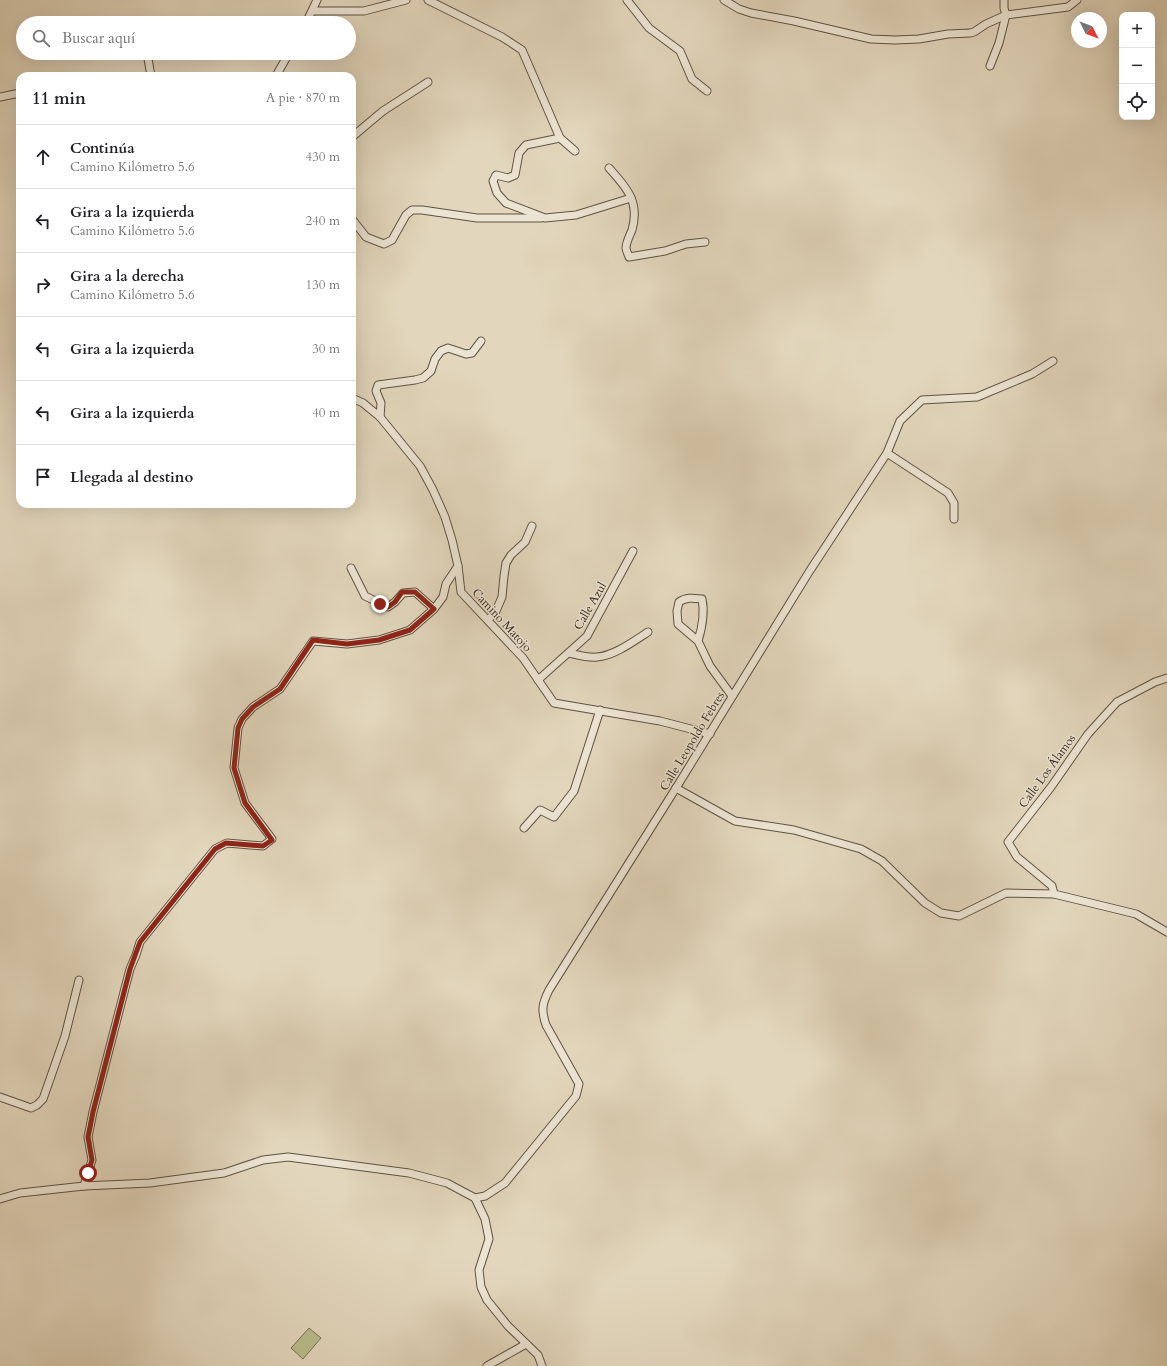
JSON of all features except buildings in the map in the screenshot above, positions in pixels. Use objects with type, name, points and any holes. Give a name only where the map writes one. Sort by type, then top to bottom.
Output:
[{"type":"street","points":[[310,16],[317,0]]},
{"type":"street","points":[[313,11],[364,11],[406,0]]},
{"type":"street","points":[[428,0],[502,37],[522,50],[560,138],[575,151]]},
{"type":"street","points":[[627,0],[649,28],[680,51],[692,79],[707,91]]},
{"type":"street","points":[[724,0],[739,9],[751,13],[794,21],[871,39],[919,39],[948,34],[974,32],[986,24],[1006,15],[1068,7],[1077,0]]},
{"type":"street","points":[[990,66],[999,43],[1006,15],[1004,0]]},
{"type":"street","points":[[149,60],[151,72]]},
{"type":"street","points":[[278,72],[285,60]]},
{"type":"street","points":[[356,134],[383,111],[428,82]]},
{"type":"street","points":[[0,97],[16,94]]},
{"type":"street","points":[[545,218],[506,203],[497,193],[493,180],[496,175],[508,178],[514,175],[519,153],[526,145],[560,138]]},
{"type":"street","points":[[609,168],[622,182],[631,198],[636,212],[626,248],[629,257],[665,251],[686,244],[705,242]]},
{"type":"street","points":[[356,224],[366,237],[384,244],[392,240],[406,215],[412,210],[422,210],[477,218],[545,218],[576,215],[631,198]]},
{"type":"street","points":[[380,417],[381,403],[376,391],[378,385],[423,378],[431,371],[435,359],[441,351],[448,348],[466,354],[472,353],[481,341]]},
{"type":"street","name":"Calle Leopoldo Febres","points":[[475,1198],[485,1196],[505,1183],[576,1096],[579,1084],[546,1024],[543,1016],[543,1003],[553,984],[710,734],[809,572],[887,452],[900,421],[922,400],[977,396],[1032,374],[1053,361]]},
{"type":"street","name":"Camino Matojo","points":[[356,399],[363,402],[380,417],[420,466],[433,490],[447,522],[458,566],[461,592],[523,658],[554,703],[660,721],[710,734]]},
{"type":"street","points":[[887,452],[948,493],[954,504],[954,519]]},
{"type":"street","points":[[488,620],[496,611],[502,597],[506,563],[511,555],[525,542],[532,526]]},
{"type":"street","name":"Calle Azul","points":[[538,680],[587,636],[633,551]]},
{"type":"street","points":[[84,1186],[92,1160],[88,1137],[93,1112],[130,969],[140,942],[215,849],[226,843],[263,846],[272,840],[245,803],[234,768],[238,728],[242,719],[253,707],[280,689],[313,640],[347,644],[379,640],[410,630],[434,609],[443,597],[446,584],[458,566]]},
{"type":"street","points":[[351,568],[365,596],[372,600],[388,607],[395,602],[402,592],[415,592],[434,609]]},
{"type":"street","points":[[698,641],[702,629],[702,599],[684,599],[679,602],[677,611],[678,624],[698,641],[710,666],[732,696]]},
{"type":"street","points":[[569,653],[587,657],[607,655],[628,645],[648,632]]},
{"type":"street","name":"Calle Los Álamos","points":[[1054,894],[1052,886],[1017,857],[1008,842],[1051,787],[1088,734],[1118,702],[1155,682],[1167,678]]},
{"type":"street","points":[[524,828],[540,810],[554,817],[574,791],[600,710]]},
{"type":"street","points":[[676,788],[735,821],[794,830],[861,849],[882,861],[925,903],[940,913],[959,916],[1006,892],[1054,894],[1136,914],[1167,932]]},
{"type":"street","points":[[0,1097],[31,1108],[43,1099],[65,1036],[79,980]]},
{"type":"street","points":[[0,1199],[20,1193],[84,1186],[150,1183],[224,1173],[262,1160],[288,1157],[409,1173],[447,1183],[475,1198],[486,1219],[489,1239],[479,1270],[481,1287],[487,1300],[508,1326],[538,1355],[542,1366]]},
{"type":"street","points":[[487,1366],[526,1344]]},
{"type":"green space","points":[[309,1328],[321,1338],[303,1359],[291,1348]]},
{"type":"route","points":[[88,1173],[92,1160],[88,1137],[93,1112],[130,969],[140,942],[215,849],[226,843],[263,846],[272,840],[245,803],[234,768],[238,728],[242,719],[253,707],[280,689],[313,640],[347,644],[379,640],[410,630],[434,609],[428,602],[415,592],[402,592],[395,602],[388,607],[380,604]]}]
